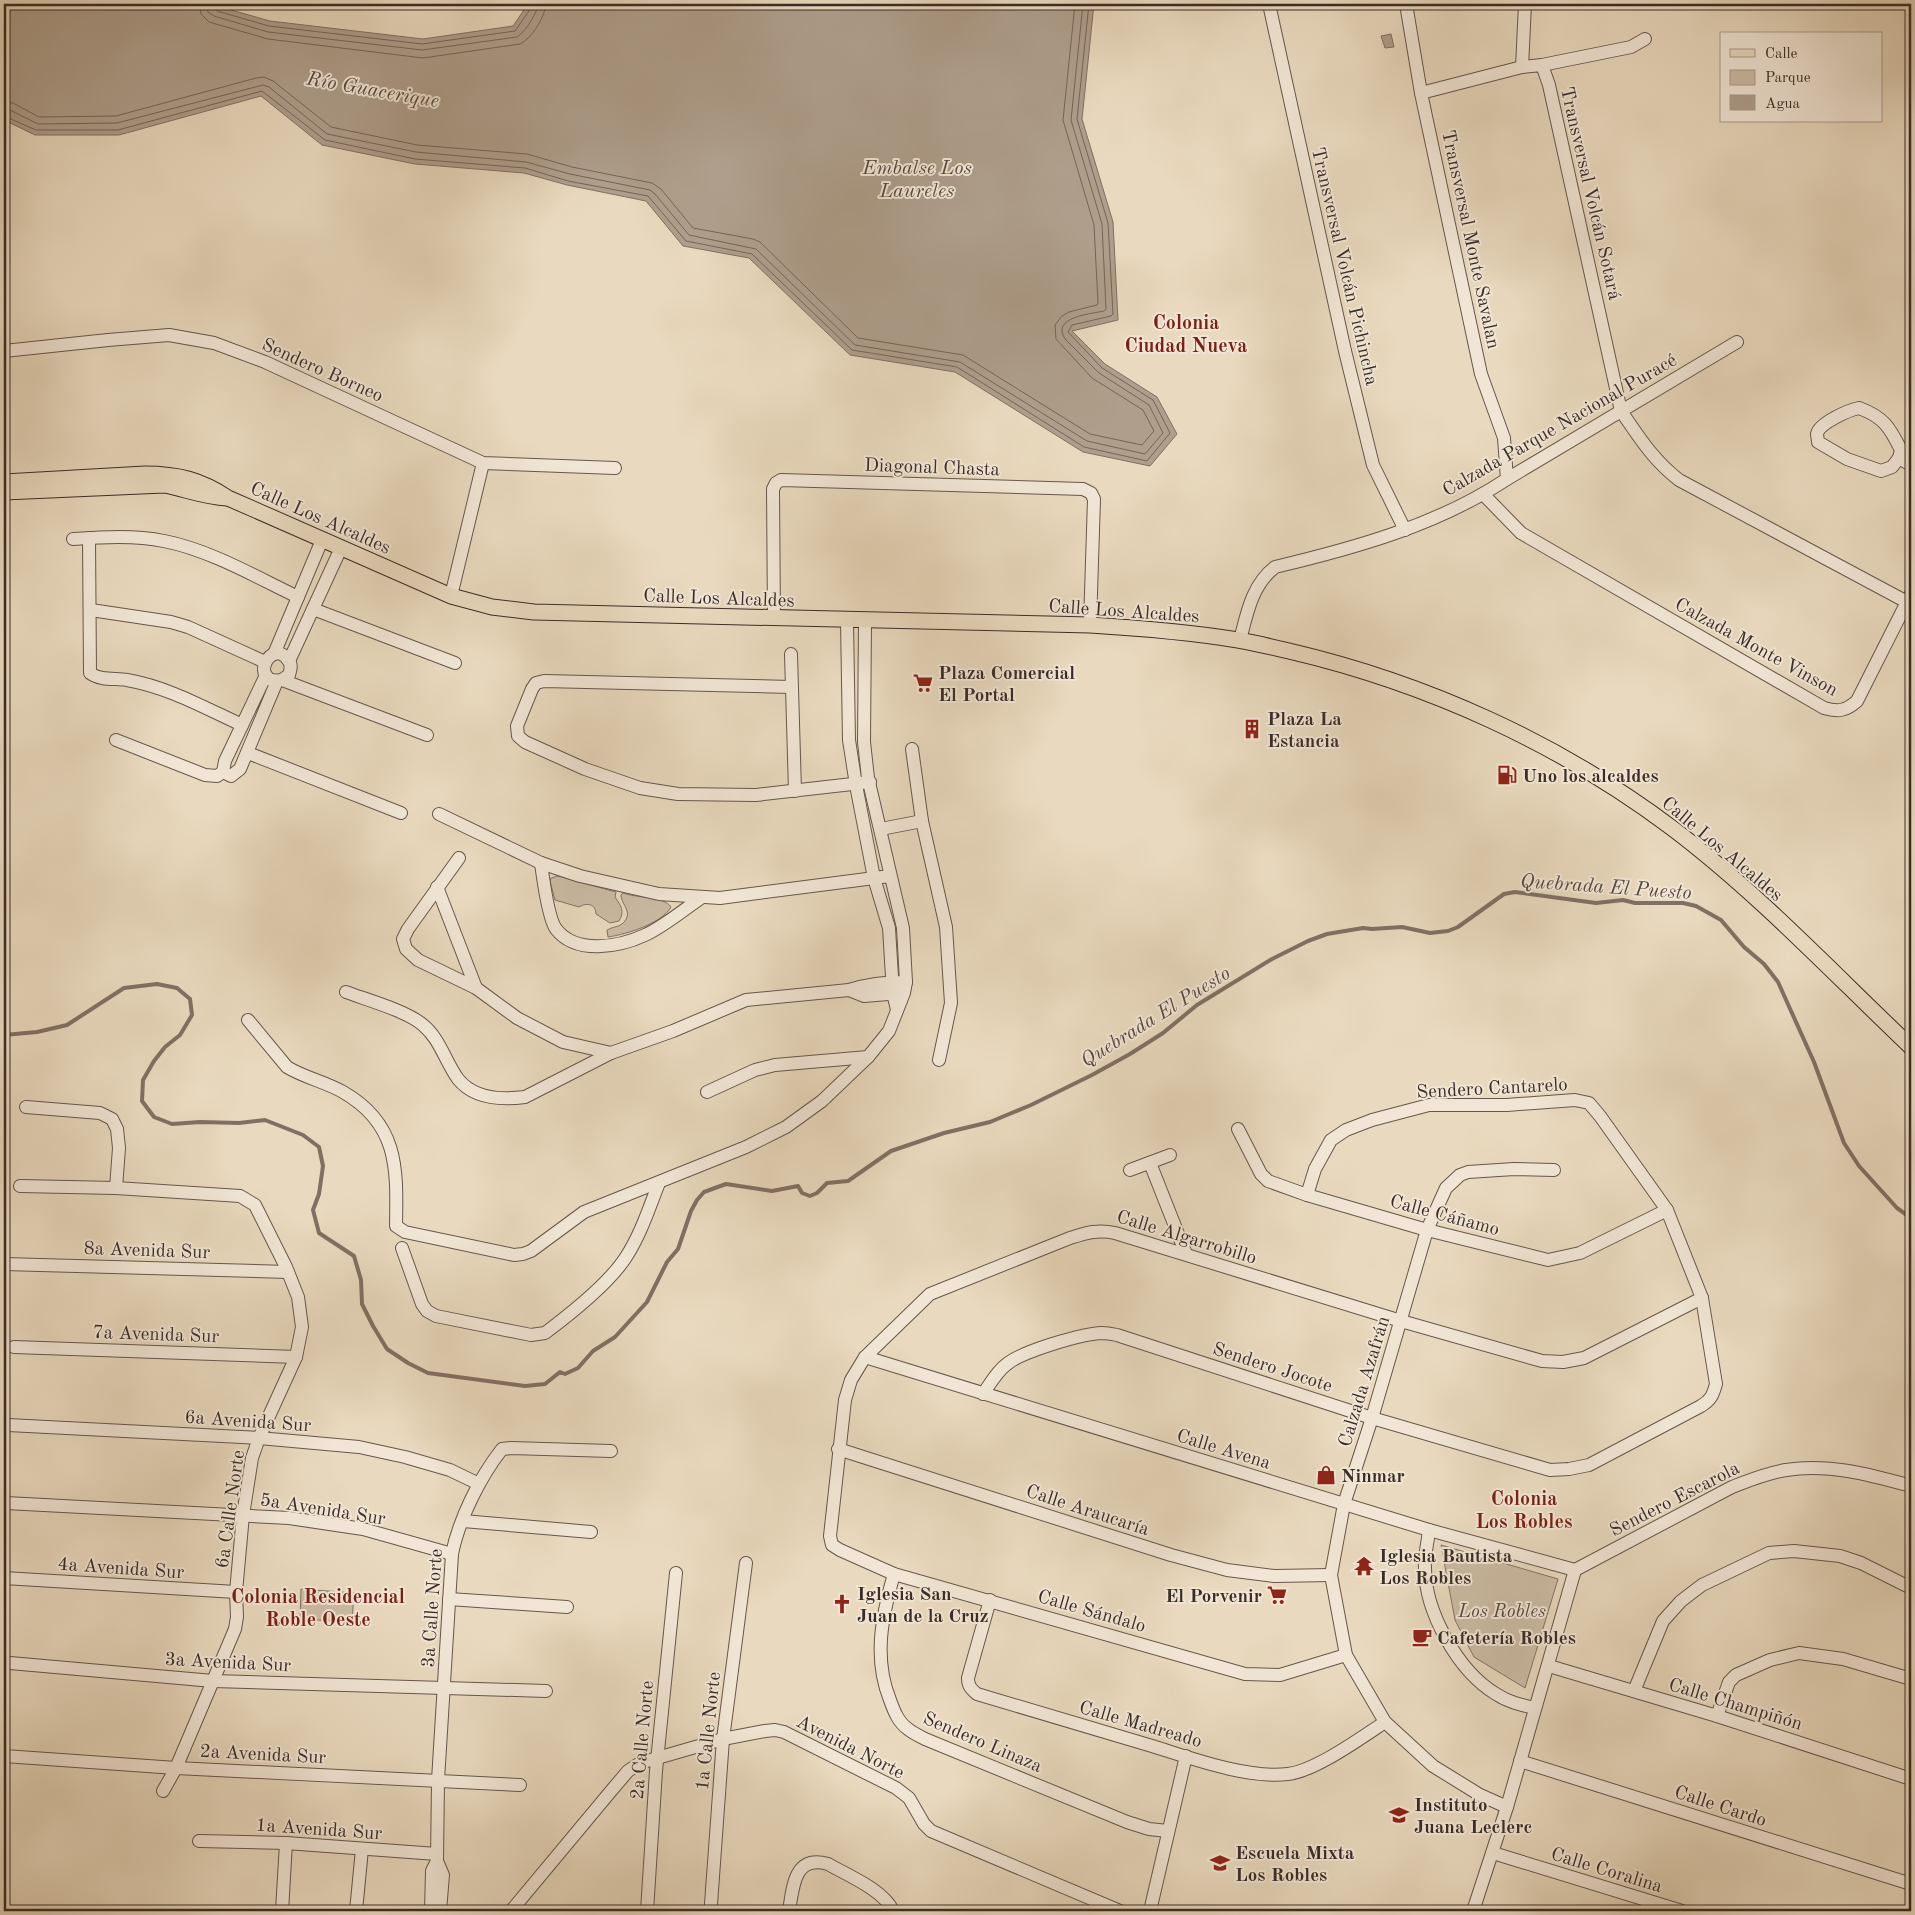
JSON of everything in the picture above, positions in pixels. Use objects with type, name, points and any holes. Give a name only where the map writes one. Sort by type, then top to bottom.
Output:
[{"type":"main road","name":"Calle Los Alcaldes","points":[[4,482],[164,474],[188,478],[211,486],[228,498],[451,596],[492,607],[534,612],[847,621],[1090,625],[1161,629],[1240,640],[1374,674],[1446,700],[1522,735],[1600,779],[1671,828],[1737,881],[1911,1047]]},
{"type":"main road","name":"Calle Los Alcaldes","points":[[4,492],[164,485],[186,489],[209,497],[228,498]]},
{"type":"street","name":"Transversal Volcán Pichincha","points":[[1269,4],[1345,351],[1373,465],[1405,530]]},
{"type":"street","name":"Transversal Monte Savalan","points":[[1406,4],[1421,93],[1481,374],[1504,438],[1506,479]]},
{"type":"street","points":[[1522,67],[1525,4]]},
{"type":"street","points":[[1542,66],[1631,47],[1645,39]]},
{"type":"street","name":"Transversal Volcán Sotará","points":[[1421,93],[1522,67],[1542,66],[1551,94],[1622,410]]},
{"type":"street","name":"Sendero Borneo","points":[[4,351],[169,335],[214,343],[265,362],[483,463]]},
{"type":"street","name":"Calzada Parque Nacional Puracé","points":[[1240,640],[1248,610],[1258,584],[1275,567],[1405,530],[1484,494],[1506,479],[1737,342]]},
{"type":"street","points":[[1859,408],[1871,412],[1889,427],[1901,450],[1899,458],[1892,467],[1881,471],[1847,459],[1818,442],[1816,434],[1821,427],[1848,410],[1859,408]]},
{"type":"street","name":"Calzada Monte Vinson","points":[[1484,494],[1521,533],[1824,708],[1833,711],[1843,711],[1857,701],[1909,598],[1679,480],[1662,467],[1646,447],[1622,410]]},
{"type":"street","points":[[1899,458],[1911,465]]},
{"type":"street","points":[[451,596],[483,463],[615,468]]},
{"type":"street","name":"Diagonal Chasta","points":[[774,619],[773,488],[776,483],[782,480],[1083,489],[1091,493],[1094,499],[1090,625]]},
{"type":"street","points":[[89,538],[90,673],[96,677],[127,680],[168,691],[242,724]]},
{"type":"street","points":[[73,539],[137,538],[164,541],[196,549],[298,597]]},
{"type":"street","points":[[116,740],[206,775],[217,776],[223,772],[225,762],[322,540]]},
{"type":"street","points":[[289,661],[340,548]]},
{"type":"street","points":[[313,609],[455,662]]},
{"type":"street","points":[[91,610],[188,626],[268,664],[273,680],[427,735]]},
{"type":"street","points":[[847,621],[849,740],[874,878],[889,928],[899,988]]},
{"type":"street","points":[[248,1020],[287,1068],[343,1092],[369,1110],[384,1129],[392,1155],[396,1226],[405,1232],[514,1254],[523,1254],[531,1251],[584,1212],[746,1147],[786,1127],[822,1101],[868,1057],[888,1031],[898,1010],[903,928],[870,782],[864,742],[865,621]]},
{"type":"street","points":[[791,654],[795,791]]},
{"type":"street","points":[[223,772],[231,776],[240,770],[280,681],[289,675],[291,670],[289,661],[283,655],[268,664]]},
{"type":"street","points":[[791,686],[544,681],[536,683],[532,689],[517,726],[518,736],[525,742],[585,769],[640,788],[678,794],[756,795],[870,782]]},
{"type":"street","points":[[912,749],[922,821],[946,927],[951,1003],[939,1060]]},
{"type":"street","points":[[248,753],[401,813]]},
{"type":"street","points":[[439,814],[541,863],[580,876],[659,894],[720,898],[890,876]]},
{"type":"street","points":[[881,829],[922,821]]},
{"type":"street","points":[[459,858],[408,929],[403,940],[406,949],[418,960],[476,988],[516,1018],[563,1042],[610,1053]]},
{"type":"street","points":[[541,863],[544,887],[555,928],[566,939],[582,945],[605,946],[646,935],[702,898]]},
{"type":"street","points":[[437,887],[476,988]]},
{"type":"street","points":[[346,992],[410,1016],[422,1024],[434,1035],[458,1079],[470,1090],[483,1096],[511,1099],[525,1097],[610,1053],[673,1031],[746,1000],[849,990],[864,985],[899,988]]},
{"type":"street","points":[[707,1092],[755,1070],[775,1065],[868,1057]]},
{"type":"street","name":"Sendero Cantarelo","points":[[1307,1195],[1315,1169],[1331,1140],[1346,1130],[1372,1120],[1429,1105],[1507,1105],[1575,1100],[1589,1103],[1667,1210],[1702,1298],[1716,1384],[1714,1394],[1709,1401],[1701,1406]]},
{"type":"street","points":[[20,1186],[116,1188],[117,1129],[112,1118],[100,1113],[26,1106]]},
{"type":"street","name":"Calle Cáñamo","points":[[1238,1129],[1261,1174],[1268,1180],[1307,1195],[1427,1230],[1548,1260],[1580,1253],[1667,1210]]},
{"type":"street","points":[[1130,1170],[1170,1155]]},
{"type":"street","points":[[1150,1162],[1186,1254]]},
{"type":"street","name":"Calzada Azafrán","points":[[1507,1807],[1480,1795],[1433,1766],[1385,1722],[1346,1655],[1331,1575],[1344,1504],[1372,1418],[1427,1230],[1446,1188],[1460,1175],[1468,1172],[1514,1169],[1554,1170]]},
{"type":"street","points":[[402,1248],[422,1304],[427,1311],[436,1316],[531,1335],[545,1333],[614,1274],[627,1256],[641,1229],[659,1183]]},
{"type":"street","name":"6a Calle Norte","points":[[116,1188],[240,1196],[255,1205],[288,1272],[298,1297],[302,1326],[296,1357],[259,1438],[252,1458],[243,1515],[236,1592],[235,1629],[176,1768],[163,1791]]},
{"type":"street","name":"Calle Algarrobillo","points":[[832,1544],[830,1536],[838,1449],[845,1400],[851,1380],[865,1356],[930,1294],[1092,1231],[1104,1230],[1401,1321],[1542,1361],[1563,1362],[1584,1358],[1702,1298]]},
{"type":"street","name":"8a Avenida Sur","points":[[4,1264],[288,1272]]},
{"type":"street","name":"Sendero Jocote","points":[[983,1394],[996,1374],[1006,1364],[1020,1356],[1067,1340],[1104,1333],[1117,1335],[1372,1418],[1550,1470],[1589,1465],[1701,1406]]},
{"type":"street","name":"7a Avenida Sur","points":[[14,1347],[296,1357]]},
{"type":"street","name":"Calle Avena","points":[[865,1356],[983,1394],[1429,1530],[1575,1570]]},
{"type":"street","name":"6a Avenida Sur","points":[[8,1425],[259,1438],[359,1448],[405,1457],[450,1470],[479,1484]]},
{"type":"street","name":"3a Calle Norte","points":[[431,1911],[432,1871],[437,1857],[438,1780],[452,1554],[455,1539],[479,1484],[502,1449],[611,1451]]},
{"type":"street","name":"Calle Araucaría","points":[[838,1449],[1171,1555],[1227,1570],[1274,1576],[1331,1575]]},
{"type":"street","name":"Sendero Escarola","points":[[1575,1570],[1732,1488],[1759,1477],[1788,1470],[1828,1469],[1868,1474],[1911,1486]]},
{"type":"street","name":"5a Avenida Sur","points":[[6,1503],[289,1518],[363,1529],[452,1554]]},
{"type":"street","points":[[463,1521],[591,1532]]},
{"type":"street","points":[[1429,1530],[1424,1568],[1431,1605],[1445,1638],[1467,1668],[1481,1683],[1496,1694],[1517,1704],[1535,1708]]},
{"type":"street","name":"Calle Sándalo","points":[[832,1544],[840,1550],[894,1574],[1245,1674],[1280,1675],[1346,1655]]},
{"type":"street","points":[[1634,1691],[1663,1621],[1681,1601],[1702,1585],[1769,1553],[1794,1551],[1840,1556],[1861,1563],[1911,1588]]},
{"type":"street","name":"1a Calle Norte","points":[[711,1904],[723,1739],[746,1563]]},
{"type":"street","points":[[1473,1911],[1493,1854],[1575,1570]]},
{"type":"street","name":"2a Calle Norte","points":[[648,1911],[657,1759],[676,1573]]},
{"type":"street","name":"Sendero Linaza","points":[[894,1574],[882,1623],[880,1644],[881,1667],[887,1692],[896,1715],[907,1729],[924,1739],[1127,1822],[1149,1829],[1168,1830]]},
{"type":"street","name":"4a Avenida Sur","points":[[4,1578],[236,1592]]},
{"type":"street","points":[[449,1599],[566,1607]]},
{"type":"street","name":"Calle Madreado","points":[[990,1600],[968,1678],[971,1690],[977,1694],[1186,1756],[1245,1771],[1261,1773],[1290,1774],[1317,1764],[1385,1722]]},
{"type":"street","points":[[1717,1716],[1729,1682],[1736,1675],[1770,1660],[1799,1654],[1843,1659],[1911,1679]]},
{"type":"street","name":"3a Avenida Sur","points":[[10,1663],[213,1681],[546,1691]]},
{"type":"street","name":"Calle Champiñón","points":[[1548,1666],[1717,1716],[1911,1779]]},
{"type":"street","name":"Avenida Norte","points":[[511,1911],[628,1772],[640,1763],[723,1739],[775,1730],[784,1732],[903,1792],[931,1832],[1120,1911]]},
{"type":"street","name":"2a Avenida Sur","points":[[4,1756],[176,1768],[520,1785]]},
{"type":"street","points":[[1150,1911],[1186,1756]]},
{"type":"street","name":"Calle Cardo","points":[[1520,1761],[1911,1884]]},
{"type":"street","name":"1a Avenida Sur","points":[[199,1841],[286,1843],[437,1857]]},
{"type":"street","points":[[282,1911],[286,1843]]},
{"type":"street","points":[[356,1911],[362,1849]]},
{"type":"street","name":"Calle Coralina","points":[[1493,1854],[1682,1911]]},
{"type":"street","name":"3a Calle Norte","points":[[437,1857],[443,1875],[440,1911]]},
{"type":"street","points":[[788,1911],[793,1885],[801,1867],[806,1864],[820,1862],[828,1864],[874,1890],[893,1911]]},
{"type":"green space","points":[[558,876],[616,892],[615,897],[622,911],[619,921],[610,923],[596,914],[593,906],[590,905],[579,907],[555,900],[550,881],[551,878]]},
{"type":"green space","points":[[623,893],[656,899],[667,903],[671,907],[652,923],[634,931],[608,937],[607,930],[619,926],[626,920],[627,913],[621,895]]},
{"type":"green space","name":"Los Robles","points":[[1441,1545],[1558,1579],[1525,1688],[1474,1657],[1455,1620]]},
{"type":"green space","points":[[301,1589],[354,1593],[352,1622],[300,1619]]},
{"type":"water","name":"Embalse Los Laureles","points":[[4,4],[210,4],[270,21],[423,39],[513,26],[528,4],[1094,4],[1082,119],[1113,222],[1118,320],[1072,331],[1105,364],[1157,397],[1177,434],[1150,466],[1083,452],[955,372],[850,355],[749,258],[683,246],[646,201],[567,185],[524,173],[415,164],[322,145],[261,96],[119,135],[35,135],[4,120]]},
{"type":"water","points":[[1391,34],[1394,47],[1385,48],[1381,36]]},
{"type":"waterway","name":"Quebrada El Puesto","points":[[4,1035],[37,1032],[67,1025],[124,988],[157,984],[177,988],[190,999],[192,1015],[180,1035],[165,1047],[154,1061],[143,1080],[142,1101],[154,1117],[172,1124],[200,1122],[239,1123],[265,1120],[303,1135],[319,1147],[323,1166],[319,1194],[313,1210],[319,1233],[354,1256],[361,1280],[362,1304],[387,1349],[428,1373],[525,1386],[545,1384],[560,1372],[565,1374],[578,1368],[593,1351],[615,1337],[647,1302],[667,1262],[678,1249],[691,1211],[704,1192],[726,1184],[772,1191],[798,1186],[802,1193],[810,1196],[817,1193],[827,1183],[848,1181],[891,1151],[944,1133],[990,1122],[1031,1105],[1092,1075],[1163,1033],[1197,1005],[1272,959],[1308,941],[1327,934],[1363,928],[1402,927],[1430,933],[1448,931],[1458,927],[1504,894],[1515,892],[1596,903],[1623,900],[1635,903],[1683,903],[1696,906],[1721,920],[1744,947],[1764,964],[1778,982],[1814,1062],[1844,1143],[1859,1166],[1897,1208],[1911,1218]]},
{"type":"place","name":"Plaza Comercial El Portal","points":[[923,683]]},
{"type":"place","name":"Plaza La Estancia","points":[[1252,729]]},
{"type":"place","name":"Uno los alcaldes","points":[[1507,775]]},
{"type":"place","name":"Ninmar","points":[[1326,1475]]},
{"type":"place","name":"Iglesia Bautista Los Robles","points":[[1364,1566]]},
{"type":"place","name":"El Porvenir","points":[[1277,1595]]},
{"type":"place","name":"Iglesia San Juan de la Cruz","points":[[842,1604]]},
{"type":"place","name":"Cafetería Robles","points":[[1422,1637]]},
{"type":"place","name":"Instituto Juana Leclerc","points":[[1399,1815]]},
{"type":"place","name":"Escuela Mixta Los Robles","points":[[1220,1863]]},
{"type":"district","name":"Colonia Ciudad Nueva","points":[[1186,334]]},
{"type":"district","name":"Colonia Los Robles","points":[[1524,1510]]},
{"type":"district","name":"Colonia Residencial Roble Oeste","points":[[318,1608]]},
{"type":"water label","name":"Río Guacerique","points":[[373,89]]}]
